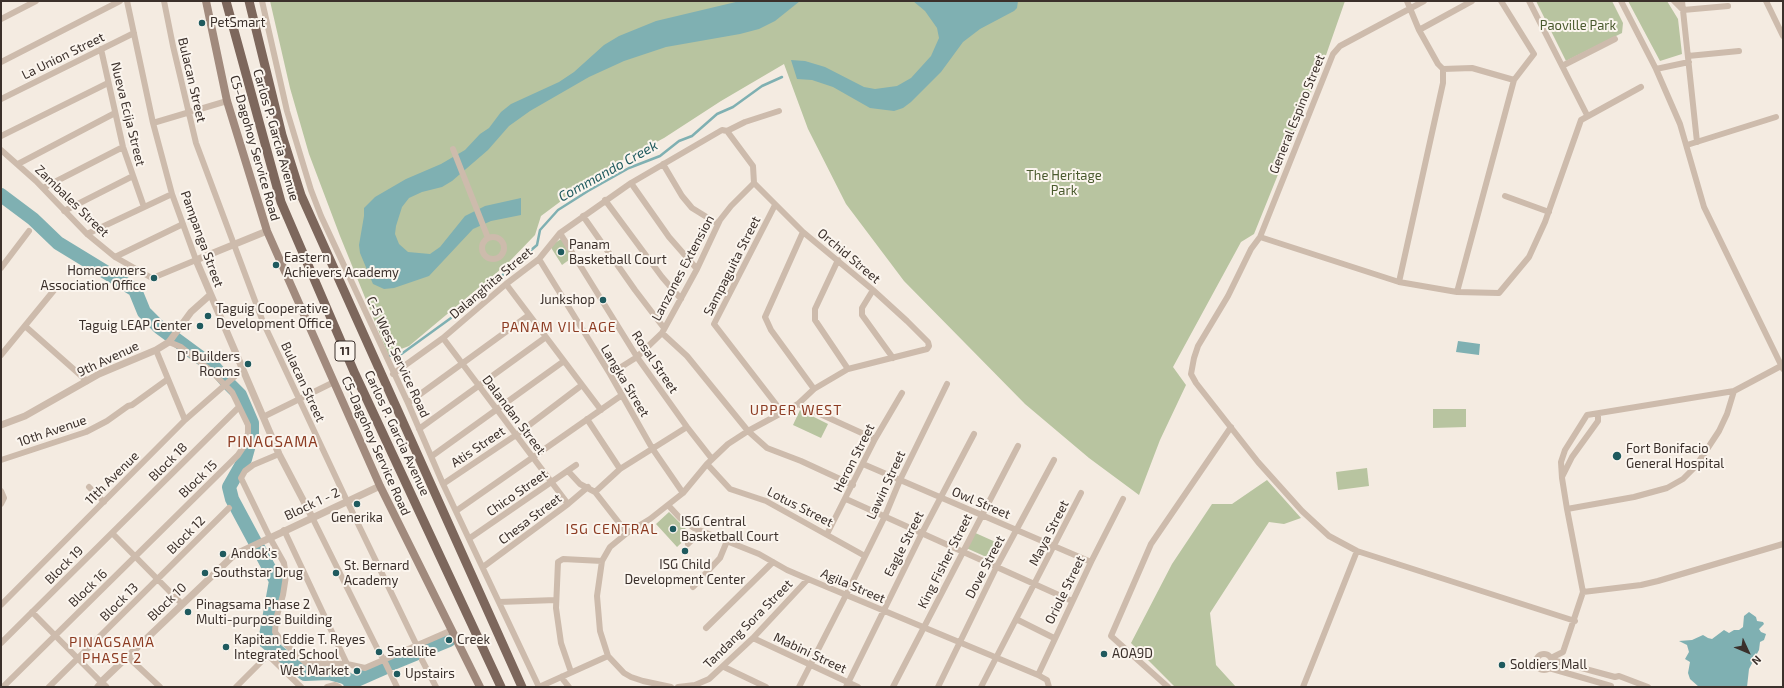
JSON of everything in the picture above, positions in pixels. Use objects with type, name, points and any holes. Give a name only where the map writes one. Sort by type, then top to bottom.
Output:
[{"type":"main road","name":"C5-Dagohoy Service Road","points":[[206,1],[225,101],[267,231],[380,486],[480,687]]},
{"type":"main road","name":"Carlos P. Garcia Avenue","points":[[226,1],[281,202],[355,374],[501,687]]},
{"type":"main road","name":"Carlos P. Garcia Avenue","points":[[249,1],[282,135],[301,195],[522,687]]},
{"type":"street","points":[[1,19],[36,1]]},
{"type":"street","points":[[1,62],[120,1]]},
{"type":"street","name":"Pampanga Street","points":[[126,1],[172,194],[196,260],[242,370],[279,454],[312,517]]},
{"type":"street","name":"Bulacan Street","points":[[164,1],[196,143],[263,322],[347,501],[418,646]]},
{"type":"street","name":"C-5 West Service Road","points":[[262,1],[285,104],[311,190],[321,216],[393,374],[408,403],[443,484],[470,538],[539,687]]},
{"type":"street","points":[[1399,282],[1443,83],[1443,70],[1438,64],[1419,30],[1407,1]]},
{"type":"street","name":"General Espino Street","points":[[1231,427],[1191,374],[1198,346],[1228,296],[1251,249],[1260,237],[1333,54],[1340,46],[1424,1]]},
{"type":"street","points":[[1419,30],[1472,1]]},
{"type":"street","points":[[1458,292],[1514,80],[1534,54],[1501,1]]},
{"type":"street","points":[[1529,1],[1588,115]]},
{"type":"street","points":[[1549,668],[1552,659],[1563,652],[1583,592],[1567,509],[1561,462],[1565,450],[1587,415],[1734,391],[1782,367],[1704,208],[1688,145],[1680,124],[1656,69],[1621,1]]},
{"type":"street","points":[[1674,1],[1683,10]]},
{"type":"street","points":[[1682,1],[1697,142]]},
{"type":"street","points":[[1766,1],[1783,36]]},
{"type":"street","points":[[1683,10],[1728,6]]},
{"type":"street","points":[[1774,18],[1783,21]]},
{"type":"street","name":"La Union Street","points":[[1,99],[134,33]]},
{"type":"street","points":[[1562,66],[1615,39]]},
{"type":"street","name":"Nueva Ecija Street","points":[[101,49],[123,147],[144,207]]},
{"type":"street","points":[[1656,69],[1689,59],[1739,51]]},
{"type":"street","points":[[1443,70],[1472,68],[1514,80]]},
{"type":"street","points":[[1,136],[108,83]]},
{"type":"street","points":[[1260,237],[1399,282],[1458,292],[1499,293],[1529,257],[1549,212],[1580,120],[1641,87]]},
{"type":"street","points":[[154,123],[225,101]]},
{"type":"street","name":"Dalanghita Street","points":[[393,374],[443,338],[506,284],[539,259],[560,232],[605,200],[663,164],[725,130],[779,111]]},
{"type":"street","points":[[18,164],[115,113]]},
{"type":"street","points":[[1688,145],[1776,117]]},
{"type":"street","points":[[725,130],[753,166],[754,183]]},
{"type":"street","points":[[43,188],[123,147]]},
{"type":"street","points":[[453,149],[487,237]]},
{"type":"street","name":"Zambales Street","points":[[1,150],[43,188],[87,234],[115,257],[150,277],[155,277],[196,260]]},
{"type":"street","points":[[663,164],[682,196],[692,208],[718,224]]},
{"type":"street","points":[[64,211],[133,176]]},
{"type":"street","points":[[631,183],[669,237],[697,269]]},
{"type":"street","name":"Orchid Street","points":[[754,183],[803,232],[838,260],[907,321],[928,342],[929,346],[927,349],[892,358]]},
{"type":"street","name":"Lanzones Extension","points":[[610,374],[637,357],[663,330],[697,269],[718,224],[731,206],[754,183]]},
{"type":"street","points":[[87,234],[172,194]]},
{"type":"street","points":[[1506,196],[1549,212]]},
{"type":"street","points":[[605,200],[680,299]]},
{"type":"street","name":"Sampaguita Street","points":[[775,205],[714,324],[782,412]]},
{"type":"street","points":[[583,216],[663,330],[687,356],[748,431],[767,448],[801,461],[853,486]]},
{"type":"street","points":[[115,257],[184,224]]},
{"type":"street","points":[[1,268],[29,231]]},
{"type":"street","points":[[196,260],[267,231]]},
{"type":"street","name":"Rosal Street","points":[[560,232],[637,357],[712,459]]},
{"type":"street","points":[[803,232],[765,317],[771,330],[814,389]]},
{"type":"street","points":[[1,255],[8,259]]},
{"type":"street","name":"Langka Street","points":[[539,259],[610,374],[652,448],[683,493]]},
{"type":"street","points":[[838,260],[815,309],[815,320],[848,369]]},
{"type":"street","points":[[506,284],[601,410]]},
{"type":"street","points":[[1,355],[55,289]]},
{"type":"street","points":[[667,687],[631,677],[624,673],[608,656],[600,631],[597,596],[602,561],[610,548],[627,533],[650,519],[683,493],[707,464],[728,444],[748,431],[798,404],[814,389],[848,369],[892,358],[862,315],[862,308],[872,290]]},
{"type":"street","name":"9th Avenue","points":[[1,425],[25,416],[99,374],[156,350],[172,339],[191,312],[210,295]]},
{"type":"street","points":[[408,403],[529,315]]},
{"type":"street","points":[[25,326],[87,381]]},
{"type":"street","name":"Dalandan Street","points":[[443,338],[568,504]]},
{"type":"street","points":[[419,429],[546,338]]},
{"type":"street","name":"Block 15","points":[[136,556],[238,455],[248,440],[248,425],[238,408],[237,401],[226,385],[172,339]]},
{"type":"street","points":[[156,350],[185,420]]},
{"type":"street","points":[[432,456],[564,361]]},
{"type":"street","name":"11th Avenue","points":[[1,605],[185,420],[242,370]]},
{"type":"street","name":"10th Avenue","points":[[1,460],[86,432],[132,405],[168,379]]},
{"type":"street","points":[[263,417],[334,382]]},
{"type":"street","name":"Lawin Street","points":[[799,687],[885,516],[900,480],[947,384]]},
{"type":"street","name":"Atis Street","points":[[443,484],[516,434],[582,385]]},
{"type":"street","points":[[1567,509],[1634,497],[1667,488],[1683,479],[1696,466],[1719,431],[1727,414],[1734,391]]},
{"type":"street","name":"Heron Street","points":[[827,534],[876,439],[902,393]]},
{"type":"street","points":[[456,511],[622,395]]},
{"type":"street","points":[[798,404],[876,439]]},
{"type":"street","name":"Block 18","points":[[112,533],[238,408]]},
{"type":"street","points":[[1562,478],[1572,457],[1598,421],[1598,414]]},
{"type":"street","points":[[588,419],[620,469]]},
{"type":"street","points":[[595,492],[620,469],[687,427]]},
{"type":"street","points":[[1168,687],[1111,636],[1151,544],[1231,427],[1258,462],[1319,528],[1329,536],[1357,550],[1574,621]]},
{"type":"street","name":"Eagle Street","points":[[847,685],[882,611],[974,434]]},
{"type":"street","name":"King Fisher Street","points":[[893,687],[1018,446]]},
{"type":"street","points":[[279,454],[253,465],[245,471],[241,478],[267,539],[284,563],[286,576],[284,595],[275,632],[280,639],[306,663],[347,664],[366,668],[452,630]]},
{"type":"street","name":"Dove Street","points":[[938,687],[997,566],[1018,530],[1054,460]]},
{"type":"street","name":"Lotus Street","points":[[707,464],[730,489],[766,501],[865,556]]},
{"type":"street","name":"Owl Street","points":[[863,464],[1091,562]]},
{"type":"street","name":"Chico Street","points":[[470,538],[576,465]]},
{"type":"street","points":[[568,471],[577,481],[595,492],[627,533]]},
{"type":"street","name":"Block 1 - 2","points":[[255,545],[380,486]]},
{"type":"street","points":[[89,487],[104,502]]},
{"type":"street","name":"Chesa Street","points":[[483,567],[568,504],[588,487]]},
{"type":"street","points":[[1,491],[4,498],[1,504]]},
{"type":"street","name":"Maya Street","points":[[981,687],[1081,493]]},
{"type":"street","name":"Maya Street","points":[[846,499],[1072,601]]},
{"type":"street","name":"Oriole Street","points":[[1038,675],[1054,638],[1123,499]]},
{"type":"street","name":"Agila Street","points":[[668,505],[680,518],[701,531],[759,554],[808,579],[882,611],[1038,675]]},
{"type":"street","name":"Block 12","points":[[158,578],[229,508]]},
{"type":"street","points":[[312,517],[397,687]]},
{"type":"street","points":[[284,530],[347,664]]},
{"type":"street","points":[[688,544],[701,531]]},
{"type":"street","points":[[112,533],[182,604]]},
{"type":"street","name":"Block 19","points":[[1,643],[112,533]]},
{"type":"street","points":[[693,587],[720,558],[727,541]]},
{"type":"street","points":[[1583,592],[1641,585],[1658,581],[1783,544]]},
{"type":"street","name":"Block 10","points":[[101,685],[182,604],[234,555],[255,545]]},
{"type":"street","points":[[1303,687],[1357,550]]},
{"type":"street","name":"Block 16","points":[[3,687],[136,556]]},
{"type":"street","points":[[571,672],[561,644],[556,608],[558,562],[560,559],[602,561]]},
{"type":"street","points":[[706,628],[773,562]]},
{"type":"street","name":"Block 13","points":[[49,687],[158,578]]},
{"type":"street","name":"Tandang Sora Street","points":[[678,687],[695,685],[709,679],[724,667],[808,579]]},
{"type":"street","points":[[499,602],[556,600]]},
{"type":"street","points":[[32,612],[78,658],[101,685]]},
{"type":"street","points":[[1016,619],[1054,638]]},
{"type":"street","name":"Mabini Street","points":[[753,638],[811,665],[847,685],[858,687]]},
{"type":"street","points":[[1615,677],[1610,686],[1549,668],[1539,668],[1537,660],[1539,656],[1544,654],[1552,659],[1615,677],[1618,676],[1648,687]]},
{"type":"street","points":[[236,687],[268,655],[301,687]]},
{"type":"street","points":[[539,687],[608,656]]},
{"type":"street","points":[[128,657],[160,687]]},
{"type":"street","points":[[422,660],[436,687]]},
{"type":"street","points":[[724,667],[766,687]]},
{"type":"street","points":[[1038,675],[1047,680],[1049,687]]},
{"type":"street","points":[[561,677],[569,687]]},
{"type":"street","points":[[326,687],[335,685],[339,687]]},
{"type":"green space","name":"The Heritage Park","points":[[270,1],[1345,1],[1325,58],[1254,234],[1241,242],[1173,367],[1186,385],[1160,440],[1139,495],[1089,458],[1025,404],[904,281],[846,204],[808,129],[784,64],[721,101],[664,138],[600,172],[541,216],[535,235],[507,264],[409,346],[388,354],[340,236],[309,154],[290,88]]},
{"type":"green space","name":"Paoville Park","points":[[1536,1],[1612,1],[1623,23],[1622,33],[1566,61]]},
{"type":"green space","points":[[1628,1],[1667,1],[1678,19],[1682,54],[1660,61]]},
{"type":"green space","name":"Panam Basketball Court","points":[[561,239],[573,257],[562,265],[550,246]]},
{"type":"green space","points":[[1433,409],[1466,409],[1466,427],[1433,428]]},
{"type":"green space","points":[[800,410],[828,424],[821,438],[793,425]]},
{"type":"green space","points":[[1367,468],[1369,486],[1338,490],[1336,472]]},
{"type":"green space","points":[[1267,480],[1301,518],[1284,524],[1269,522],[1210,613],[1216,665],[1236,687],[1175,687],[1131,643],[1172,564],[1212,504],[1232,504]]},
{"type":"green space","name":"ISG Central Basketball Court","points":[[669,512],[691,534],[677,547],[656,524]]},
{"type":"green space","points":[[971,531],[1000,544],[993,560],[964,547]]},
{"type":"water","points":[[740,1],[800,1],[775,21],[759,29],[740,34],[666,47],[624,61],[589,77],[530,111],[509,126],[488,150],[452,181],[442,187],[422,192],[409,198],[402,207],[395,234],[399,244],[408,252],[430,254],[440,247],[465,216],[485,206],[521,198],[521,215],[491,221],[473,229],[429,276],[394,288],[384,289],[373,284],[360,253],[359,245],[364,208],[375,197],[406,179],[441,164],[465,150],[480,134],[489,128],[501,112],[511,104],[559,82],[574,72],[604,45],[619,36],[656,21]]},
{"type":"water","points":[[913,1],[1018,1],[1017,8],[1014,11],[980,29],[963,42],[941,72],[903,108],[894,111],[870,108],[833,87],[812,80],[797,79],[791,60],[805,61],[825,67],[864,87],[875,89],[897,86],[911,78],[931,56],[939,38],[937,28],[925,11]]},
{"type":"water","points":[[1458,341],[1480,344],[1479,355],[1456,352]]},
{"type":"water","points":[[1749,612],[1756,617],[1757,621],[1763,622],[1764,624],[1759,629],[1761,632],[1766,634],[1764,640],[1760,642],[1759,650],[1749,669],[1747,687],[1699,687],[1690,679],[1688,673],[1690,662],[1685,659],[1689,652],[1687,645],[1679,641],[1692,640],[1703,635],[1712,639],[1724,630],[1729,633],[1734,630],[1739,630],[1743,627],[1744,616]]},
{"type":"waterway","name":"Commando Creek","points":[[386,356],[400,355],[462,310],[537,245],[540,230],[558,210],[629,168],[660,156],[679,141],[692,136],[717,114],[733,107],[762,86],[782,77]]},
{"type":"waterway","points":[[1,195],[33,219],[58,243],[135,290],[144,312],[159,327],[216,369],[227,382]]},
{"type":"waterway","points":[[228,383],[240,395],[252,423],[252,434],[245,459],[229,487],[232,499],[276,581],[265,641],[305,674],[329,673],[344,677],[349,680],[352,687]]},
{"type":"waterway","points":[[393,663],[449,640]]},
{"type":"waterway","points":[[350,683],[386,667]]},
{"type":"place","name":"PetSmart","points":[[202,23]]},
{"type":"place","name":"Panam Basketball Court","points":[[561,252]]},
{"type":"place","name":"Eastern Achievers Academy","points":[[276,265]]},
{"type":"place","name":"Homeowners Association Office","points":[[154,278]]},
{"type":"place","name":"Junkshop","points":[[603,300]]},
{"type":"place","name":"Taguig Cooperative Development Office","points":[[208,316]]},
{"type":"place","name":"Taguig LEAP Center","points":[[200,326]]},
{"type":"place","name":"D' Builders Rooms","points":[[248,364]]},
{"type":"place","name":"Fort Bonifacio General Hospital","points":[[1617,456]]},
{"type":"place","name":"Generika","points":[[357,504]]},
{"type":"place","name":"ISG Central Basketball Court","points":[[673,529]]},
{"type":"place","name":"ISG Child Development Center","points":[[685,551]]},
{"type":"place","name":"Andok's","points":[[223,554]]},
{"type":"place","name":"Southstar Drug","points":[[205,573]]},
{"type":"place","name":"St. Bernard Academy","points":[[336,573]]},
{"type":"place","name":"Pinagsama Phase 2 Multi-purpose Building","points":[[188,612]]},
{"type":"place","name":"Creek","points":[[449,640]]},
{"type":"place","name":"Kapitan Eddie T. Reyes Integrated School","points":[[226,647]]},
{"type":"place","name":"Satellite","points":[[379,652]]},
{"type":"place","name":"AOA9D","points":[[1104,654]]},
{"type":"place","name":"Soldiers Mall","points":[[1502,665]]},
{"type":"place","name":"Wet Market","points":[[357,671]]},
{"type":"place","name":"Upstairs","points":[[397,674]]},
{"type":"district","name":"PANAM VILLAGE","points":[[559,327]]},
{"type":"district","name":"UPPER WEST","points":[[796,410]]},
{"type":"district","name":"PINAGSAMA","points":[[273,442]]},
{"type":"district","name":"ISG CENTRAL","points":[[612,529]]},
{"type":"district","name":"PINAGSAMA PHASE 2","points":[[112,650]]}]
